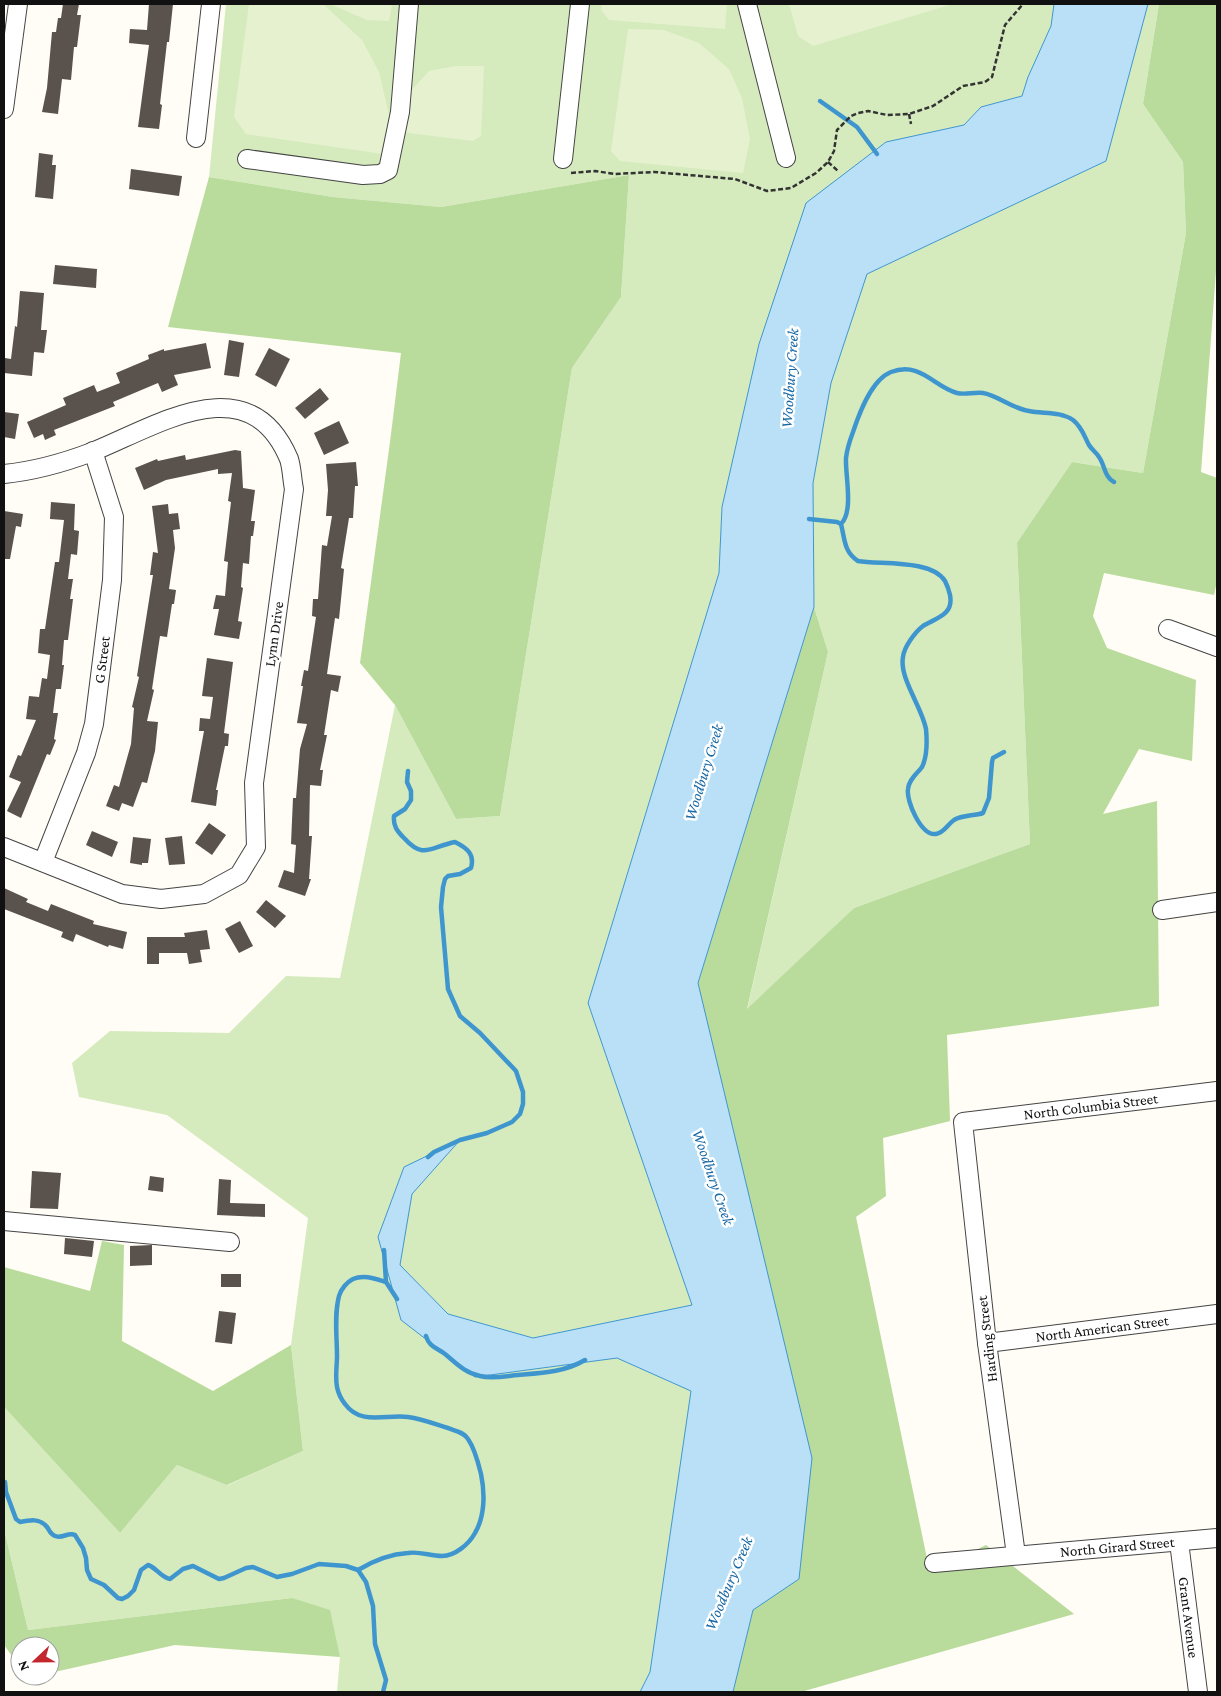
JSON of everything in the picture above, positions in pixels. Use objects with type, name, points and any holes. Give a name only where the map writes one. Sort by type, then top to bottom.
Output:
[{"type":"street","points":[[4,109],[8,50],[18,4]]},
{"type":"street","points":[[196,138],[211,4]]},
{"type":"street","points":[[247,159],[363,175],[380,174],[388,170],[400,112],[409,4]]},
{"type":"street","points":[[563,159],[580,4]]},
{"type":"street","points":[[747,4],[786,158]]},
{"type":"street","name":"Lynn Drive","points":[[4,474],[62,463],[164,421],[204,408],[224,407],[251,414],[273,430],[289,460],[294,489],[254,783],[256,847],[239,875],[204,894],[160,898],[122,894],[4,847]]},
{"type":"street","name":"G Street","points":[[43,862],[76,781],[94,724],[112,580],[114,517],[94,451]]},
{"type":"street","points":[[1168,629],[1217,647]]},
{"type":"street","points":[[1162,910],[1217,902]]},
{"type":"street","name":"North Columbia Street","points":[[964,1122],[1217,1091]]},
{"type":"street","name":"Harding Street","points":[[964,1122],[987,1343],[1016,1555]]},
{"type":"street","points":[[4,1221],[230,1242]]},
{"type":"street","name":"North American Street","points":[[987,1343],[1217,1314]]},
{"type":"street","name":"North Girard Street","points":[[934,1563],[1217,1538]]},
{"type":"street","name":"Grant Avenue","points":[[1180,1542],[1198,1692]]},
{"type":"path","points":[[563,159],[563,174],[595,171],[615,174],[654,172],[735,179],[767,191],[791,188],[816,173],[828,162],[834,151],[837,130],[851,116],[868,111],[887,115],[909,114],[933,106],[964,86],[985,82],[992,76],[1005,25],[1023,4]]},
{"type":"path","points":[[909,114],[911,124]]},
{"type":"path","points":[[828,162],[838,171]]},
{"type":"green space","points":[[226,4],[1054,4],[1051,26],[1028,77],[1022,96],[981,107],[964,125],[886,142],[722,507],[719,573],[588,1003],[692,1305],[533,1338],[448,1314],[400,1265],[412,1194],[459,1141],[404,1167],[378,1237],[475,1377],[617,1358],[691,1391],[650,1672],[640,1692],[337,1692],[340,1657],[292,1598],[28,1630],[4,1529],[4,1407],[120,1533],[177,1465],[228,1485],[303,1451],[291,1345],[308,1218],[167,1115],[79,1097],[72,1063],[110,1031],[229,1033],[286,976],[340,978],[395,705],[456,819],[500,816],[572,368],[621,297],[629,175],[441,207],[333,197],[209,177]]},
{"type":"green space","points":[[249,4],[323,4],[362,40],[379,72],[389,115],[383,154],[246,134],[234,117]]},
{"type":"green space","points":[[330,4],[392,4],[389,21],[367,20]]},
{"type":"green space","points":[[602,4],[727,4],[725,29],[609,20],[601,10]]},
{"type":"green space","points":[[789,4],[953,4],[813,46],[798,36]]},
{"type":"green space","points":[[1148,4],[1159,4],[1143,104],[1183,162],[1186,233],[1143,473],[1072,462],[1017,544],[1030,844],[854,908],[747,1010],[828,652],[814,607],[813,483],[831,383],[867,274],[1106,161]]},
{"type":"green space","points":[[1159,4],[1217,4],[1217,258],[1201,472],[1217,478],[1217,581],[1214,595],[1104,573],[1093,616],[1107,648],[1196,680],[1192,761],[1139,749],[1103,814],[1157,801],[1159,1006],[947,1035],[950,1121],[883,1138],[886,1196],[856,1217],[930,1573],[986,1545],[1074,1614],[801,1692],[733,1692],[753,1610],[799,1579],[698,983],[814,607],[828,652],[747,1009],[854,908],[1030,844],[1017,543],[1072,462],[1143,473],[1186,233],[1183,162],[1143,104]]},
{"type":"green space","points":[[628,29],[664,30],[699,43],[729,69],[742,98],[750,139],[743,173],[620,161],[611,151]]},
{"type":"green space","points":[[456,66],[484,66],[481,136],[473,141],[401,132],[409,93],[429,71]]},
{"type":"green space","points":[[629,175],[621,297],[572,368],[500,816],[456,819],[395,705],[360,663],[401,353],[168,327],[209,177],[333,197],[441,207]]},
{"type":"green space","points":[[102,1241],[124,1245],[122,1341],[213,1391],[291,1345],[303,1451],[227,1485],[177,1465],[120,1533],[4,1407],[4,1267],[90,1291]]},
{"type":"green space","points":[[4,1529],[28,1630],[292,1598],[330,1610],[340,1657],[175,1645],[60,1671],[60,1636],[10,1636],[10,1653],[4,1645]]},
{"type":"water","name":"Woodbury Creek","points":[[1054,4],[1148,4],[1106,161],[867,274],[831,383],[813,483],[814,607],[698,983],[812,1458],[799,1579],[753,1610],[733,1692],[640,1692],[650,1672],[691,1391],[617,1358],[475,1377],[401,1320],[378,1237],[404,1167],[460,1140],[412,1194],[400,1265],[448,1314],[533,1338],[692,1305],[588,1003],[719,573],[722,507],[759,344],[806,203],[886,142],[964,125],[981,107],[1022,96],[1028,77],[1051,26]]},
{"type":"building","points":[[63,4],[79,4],[77,15],[81,15],[77,47],[74,47],[71,80],[62,79],[58,114],[42,112],[47,88],[52,32],[56,32]]},
{"type":"building","points":[[149,4],[173,4],[160,104],[162,105],[159,129],[138,127],[149,45],[129,43],[130,29],[147,30]]},
{"type":"building","points":[[39,153],[53,155],[52,165],[56,165],[53,199],[35,197]]},
{"type":"building","points":[[131,169],[182,176],[179,196],[129,189]]},
{"type":"building","points":[[55,265],[97,269],[96,288],[53,284]]},
{"type":"building","points":[[20,291],[44,293],[41,330],[47,330],[44,353],[34,352],[32,376],[4,373],[5,358],[11,359],[15,326],[17,327]]},
{"type":"building","points":[[229,340],[244,343],[239,377],[224,375]]},
{"type":"building","points":[[206,343],[211,368],[174,375],[178,385],[162,392],[158,383],[113,402],[115,406],[54,430],[56,435],[45,440],[43,434],[34,438],[27,422],[66,405],[63,398],[94,385],[97,392],[120,383],[116,373],[149,359],[148,355],[164,349],[164,351]]},
{"type":"building","points":[[269,348],[290,359],[276,387],[255,375]]},
{"type":"building","points":[[320,388],[329,399],[305,419],[295,408]]},
{"type":"building","points":[[4,412],[19,414],[15,439],[4,437]]},
{"type":"building","points":[[339,421],[349,443],[324,455],[314,433]]},
{"type":"building","points":[[235,450],[241,451],[243,488],[255,490],[251,521],[255,521],[253,536],[251,536],[249,564],[243,563],[241,587],[243,588],[238,621],[242,622],[239,639],[214,635],[219,609],[213,609],[216,595],[225,596],[228,562],[224,561],[231,502],[228,501],[232,473],[218,474],[218,469],[166,480],[144,490],[135,468],[157,459],[158,461],[185,455],[186,460]]},
{"type":"building","points":[[356,462],[358,486],[355,486],[353,518],[349,518],[341,568],[344,569],[339,619],[335,618],[327,674],[341,676],[338,692],[331,690],[324,735],[327,735],[320,770],[323,770],[321,786],[310,785],[309,836],[312,836],[309,879],[311,879],[305,896],[278,887],[284,870],[294,873],[296,845],[291,844],[293,798],[296,798],[300,749],[307,724],[297,723],[303,686],[301,686],[304,670],[308,671],[316,617],[312,616],[313,599],[318,599],[322,545],[327,546],[332,516],[326,516],[328,490],[326,464]]},
{"type":"building","points":[[51,502],[75,504],[74,530],[79,531],[77,555],[71,554],[68,579],[73,579],[70,599],[73,599],[68,640],[64,640],[62,665],[64,665],[61,689],[56,689],[53,713],[58,713],[54,739],[56,740],[50,755],[47,754],[21,818],[7,811],[21,782],[9,777],[18,755],[21,756],[36,720],[26,719],[29,696],[39,697],[42,678],[47,679],[50,655],[38,653],[40,629],[45,629],[55,562],[59,562],[64,520],[50,519]]},
{"type":"building","points":[[168,504],[169,514],[178,513],[180,529],[173,530],[175,548],[169,589],[176,590],[174,604],[172,604],[167,637],[160,636],[152,689],[154,690],[147,721],[158,722],[155,751],[147,783],[142,782],[133,807],[122,803],[119,811],[106,806],[114,785],[119,787],[131,744],[134,708],[132,707],[139,677],[137,676],[153,575],[150,575],[153,552],[158,553],[152,506]]},
{"type":"building","points":[[4,511],[23,514],[21,527],[16,526],[10,559],[4,559]]},
{"type":"building","points":[[207,658],[233,662],[224,733],[229,734],[228,746],[225,746],[216,790],[218,790],[216,806],[191,802],[204,731],[199,731],[200,718],[210,719],[213,697],[202,696]]},
{"type":"building","points":[[209,823],[226,835],[212,855],[195,843]]},
{"type":"building","points":[[92,831],[118,842],[112,857],[86,845]]},
{"type":"building","points":[[182,836],[185,864],[169,865],[165,838]]},
{"type":"building","points":[[133,837],[151,839],[148,863],[142,863],[142,865],[130,863]]},
{"type":"building","points":[[4,888],[28,899],[26,902],[48,911],[51,904],[94,921],[93,924],[127,932],[123,949],[109,945],[108,947],[76,934],[73,942],[61,937],[63,932],[4,909]]},
{"type":"building","points":[[266,900],[286,916],[275,928],[256,912]]},
{"type":"building","points":[[240,921],[253,946],[239,953],[225,929]]},
{"type":"building","points":[[207,930],[210,949],[200,950],[202,962],[189,964],[187,953],[159,953],[159,964],[147,964],[147,937],[185,937],[184,933]]},
{"type":"building","points":[[32,1171],[61,1173],[58,1209],[30,1208]]},
{"type":"building","points":[[150,1176],[164,1178],[163,1192],[148,1190]]},
{"type":"building","points":[[219,1179],[231,1180],[230,1203],[265,1204],[265,1217],[217,1215]]},
{"type":"building","points":[[65,1238],[94,1241],[92,1257],[64,1254]]},
{"type":"building","points":[[152,1245],[152,1265],[130,1266],[130,1246]]},
{"type":"building","points":[[221,1274],[241,1274],[241,1287],[221,1287]]},
{"type":"building","points":[[219,1311],[236,1313],[232,1344],[215,1342]]},
{"type":"waterway","points":[[820,101],[857,127],[877,154]]},
{"type":"waterway","points":[[1004,752],[993,758],[989,798],[983,813],[957,818],[936,834],[930,833],[920,824],[909,801],[908,789],[912,779],[924,763],[926,729],[904,674],[903,657],[908,644],[917,632],[947,611],[951,602],[950,595],[945,581],[929,569],[904,564],[858,561],[850,554],[844,540],[841,524],[845,518],[848,502],[847,451],[859,416],[867,398],[877,382],[884,376],[901,369],[918,372],[948,390],[957,393],[988,394],[1023,410],[1068,417],[1079,426],[1089,445],[1101,460],[1106,474],[1114,482]]},
{"type":"waterway","points":[[809,519],[841,524]]},
{"type":"waterway","points":[[408,771],[407,782],[411,791],[411,800],[405,809],[394,816],[397,831],[411,845],[422,850],[455,842],[466,849],[472,859],[471,868],[460,874],[448,876],[443,887],[441,907],[448,989],[460,1016],[480,1033],[516,1071],[523,1092],[523,1104],[520,1114],[512,1122],[487,1133],[460,1140],[434,1152],[428,1157]]},
{"type":"waterway","points":[[384,1250],[386,1282],[397,1299]]},
{"type":"waterway","points":[[358,1570],[388,1556],[417,1553],[442,1556],[457,1552],[475,1533],[481,1519],[483,1504],[479,1465],[473,1447],[464,1435],[448,1428],[413,1418],[400,1416],[374,1418],[358,1415],[351,1411],[340,1396],[336,1379],[337,1303],[340,1293],[351,1280],[361,1277],[386,1282]]},
{"type":"waterway","points":[[426,1336],[431,1345],[461,1367],[470,1373],[485,1377],[536,1374],[569,1367],[585,1360]]},
{"type":"waterway","points":[[5,1482],[6,1492],[16,1519],[20,1522],[31,1520],[41,1522],[55,1536],[75,1535],[83,1548],[87,1570],[91,1579],[104,1585],[118,1598],[122,1599],[134,1590],[141,1570],[148,1565],[170,1579],[183,1569],[193,1566],[219,1579],[253,1567],[277,1577],[292,1574],[319,1564],[346,1566],[358,1570],[366,1582],[373,1606],[375,1644],[386,1680],[383,1692]]}]
